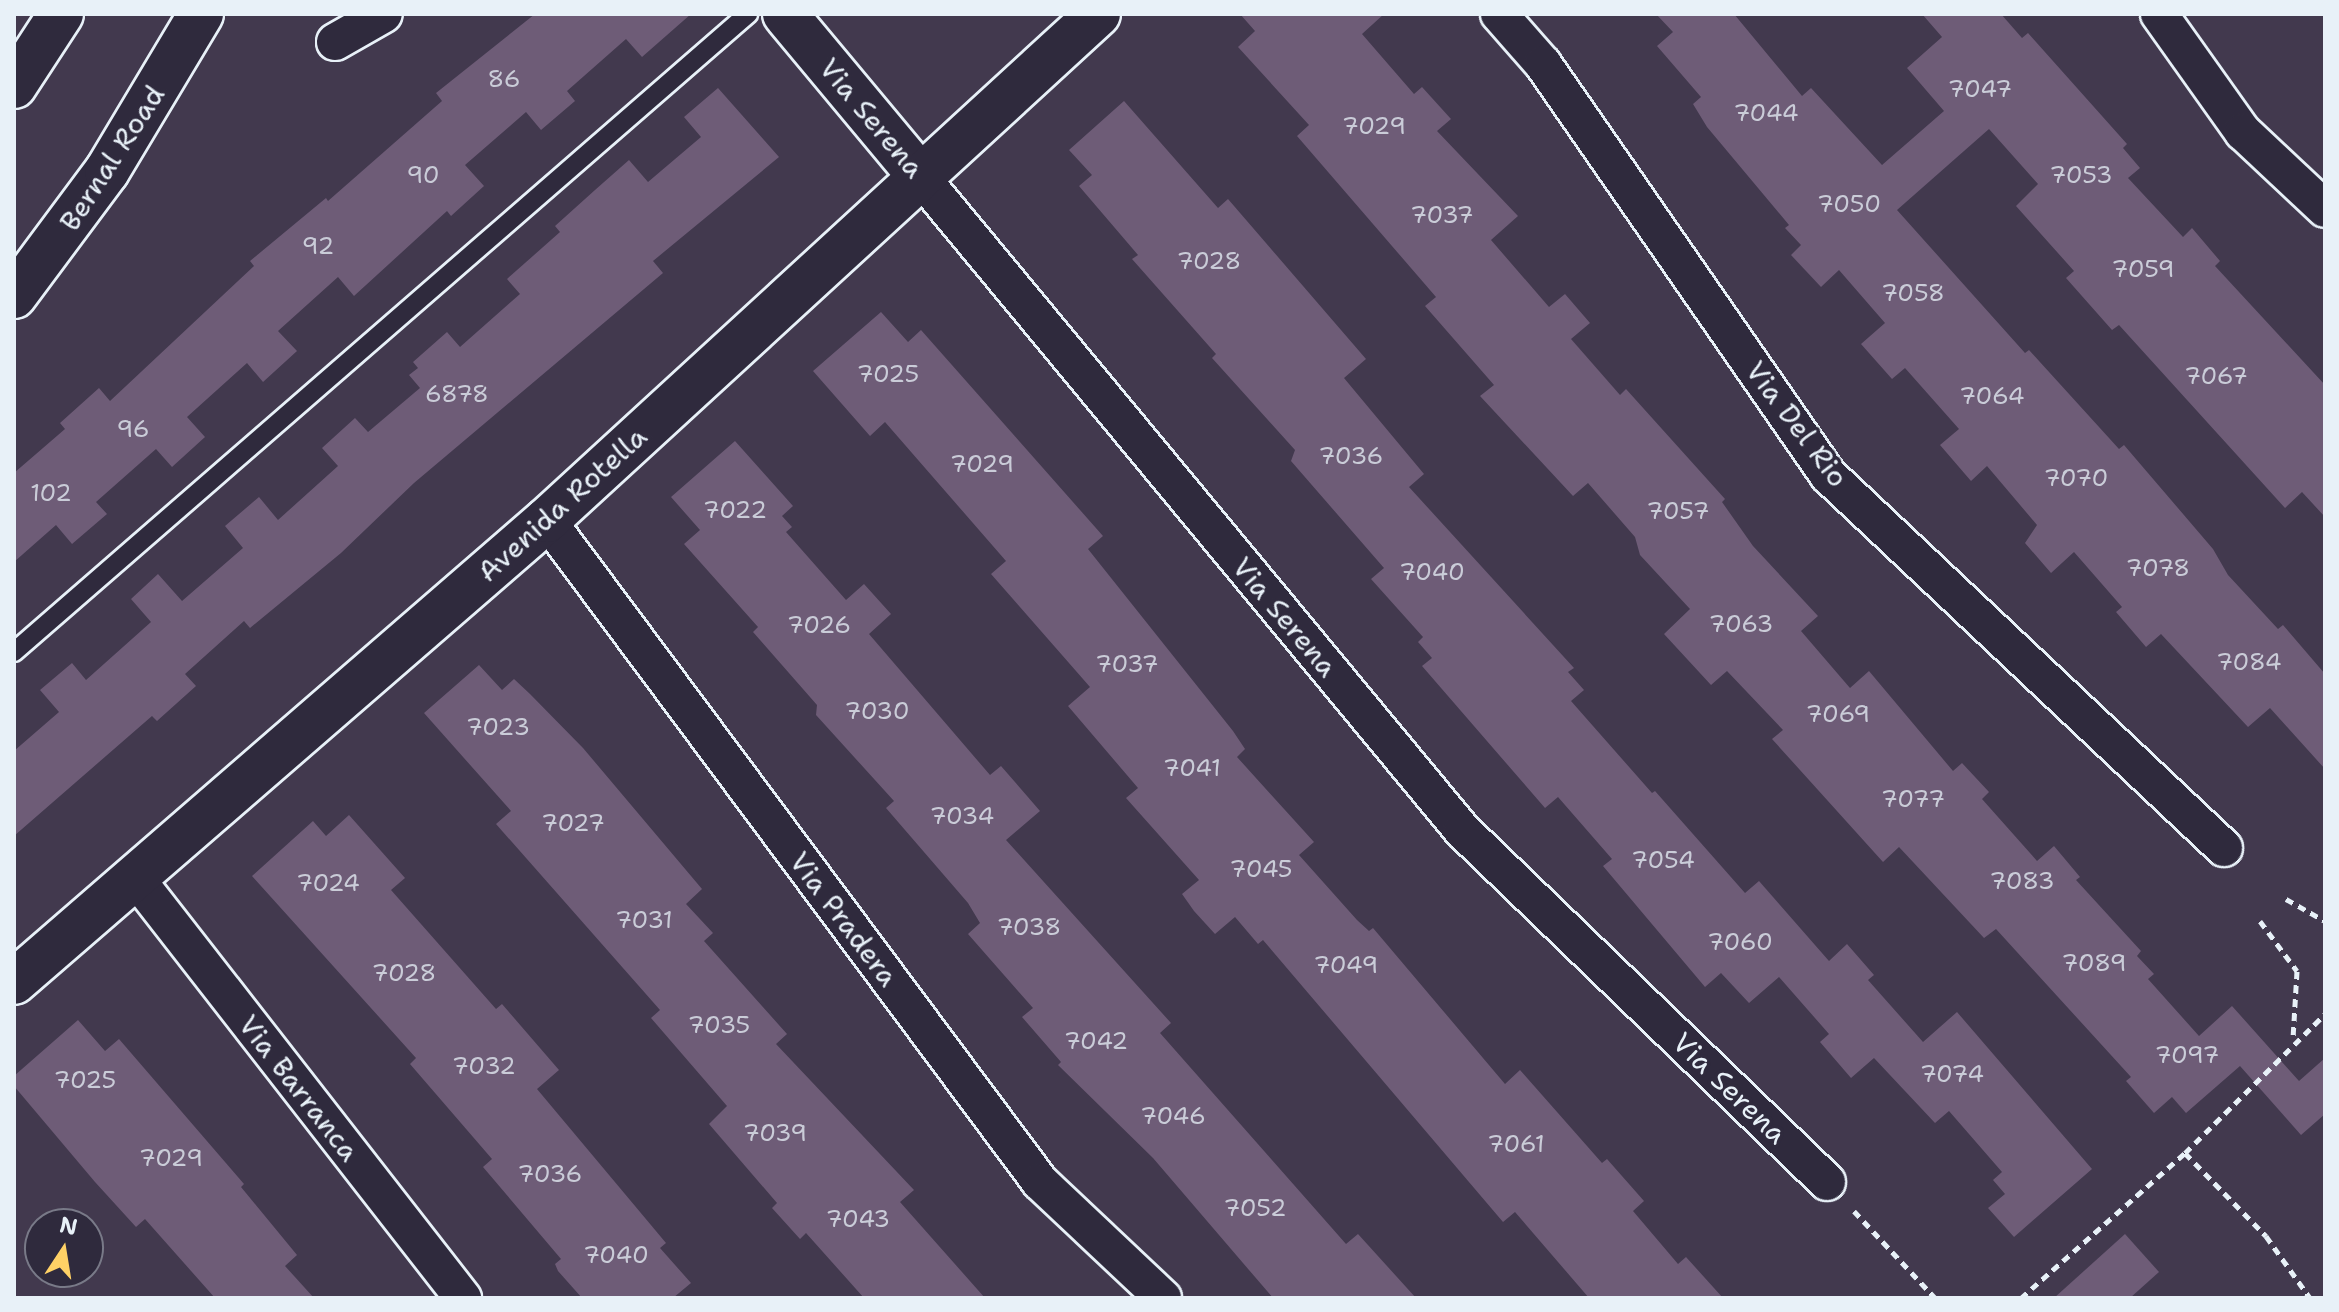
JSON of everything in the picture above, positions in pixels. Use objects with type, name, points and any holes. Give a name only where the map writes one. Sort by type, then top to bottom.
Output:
[{"type":"street","points":[[14,86],[61,14]]},
{"type":"street","name":"Bernal Road","points":[[14,296],[107,171],[201,14]]},
{"type":"street","points":[[335,42],[384,14]]},
{"type":"street","name":"Via Serena","points":[[785,14],[1462,830],[1827,1182]]},
{"type":"street","name":"Avenida Rotella","points":[[14,982],[547,520],[1098,14]]},
{"type":"street","name":"Via Del Rio","points":[[1499,14],[1543,64],[1828,475],[2224,848]]},
{"type":"street","points":[[2159,14],[2243,132],[2325,209]]},
{"type":"street","name":"Via Pradera","points":[[547,520],[1040,1182],[1163,1298]]},
{"type":"street","name":"Via Barranca","points":[[135,877],[463,1298]]},
{"type":"lane","points":[[14,652],[748,14]]},
{"type":"path","points":[[2286,899],[2325,921]]},
{"type":"path","points":[[2260,921],[2297,971],[2293,1041]]},
{"type":"path","points":[[2021,1298],[2185,1153],[2293,1041],[2325,1014]]},
{"type":"path","points":[[2185,1153],[2266,1236],[2310,1298]]},
{"type":"path","points":[[1827,1182],[1935,1298]]},
{"type":"building","points":[[535,14],[691,14],[642,57],[626,39],[567,91],[575,101],[541,130],[526,112],[465,165],[484,186],[451,216],[447,211],[354,296],[338,277],[278,331],[297,351],[263,382],[247,363],[187,417],[205,437],[172,467],[156,449],[96,502],[107,514],[72,544],[56,525],[14,562],[14,473],[65,429],[60,423],[99,388],[110,401],[254,266],[250,261],[326,198],[328,201],[442,101],[436,93]]},
{"type":"building","points":[[1240,14],[1384,14],[1362,34],[1414,94],[1422,87],[1451,119],[1437,131],[1518,216],[1491,240],[1549,307],[1565,294],[1590,323],[1571,339],[1620,395],[1626,389],[1725,499],[1722,502],[1753,546],[1818,616],[1801,631],[1850,688],[1869,671],[1953,771],[1962,763],[1989,792],[1982,799],[2037,861],[2054,846],[2080,877],[2076,880],[2141,951],[2137,956],[2154,974],[2148,979],[2199,1036],[2232,1006],[2299,1081],[2325,1058],[2325,1114],[2301,1135],[2240,1066],[2186,1113],[2172,1097],[2154,1113],[2126,1081],[2131,1077],[1996,929],[1984,938],[1899,847],[1883,862],[1772,739],[1783,730],[1727,671],[1711,685],[1664,634],[1690,609],[1640,555],[1635,537],[1588,483],[1573,496],[1480,396],[1494,385],[1425,306],[1436,297],[1297,136],[1309,125],[1238,47],[1255,31]]},
{"type":"building","points":[[1656,14],[1734,14],[1802,96],[1811,88],[1882,165],[1944,111],[1907,68],[1942,37],[1922,14],[2001,14],[2022,38],[2028,33],[2127,144],[2123,148],[2140,168],[2128,178],[2183,237],[2192,228],[2220,261],[2215,266],[2325,385],[2325,517],[2302,492],[2285,508],[2119,325],[2112,330],[2066,278],[2074,271],[2016,206],[2038,184],[1989,129],[1897,210],[2025,353],[2029,350],[2119,449],[2124,445],[2213,549],[2228,575],[2278,629],[2283,625],[2325,674],[2325,769],[2270,708],[2248,727],[2161,634],[2146,647],[2116,612],[2122,607],[2074,552],[2051,573],[2025,543],[2037,525],[1987,466],[1971,481],[1940,445],[1959,429],[1905,368],[1892,379],[1861,344],[1885,323],[1839,270],[1821,287],[1791,255],[1801,245],[1785,228],[1789,225],[1707,127],[1693,104],[1701,97],[1657,46],[1673,32]]},
{"type":"building","points":[[718,88],[779,157],[653,261],[663,273],[414,483],[341,553],[250,628],[244,621],[185,674],[196,686],[157,721],[152,716],[14,836],[14,751],[59,712],[40,690],[72,663],[86,680],[151,622],[131,599],[158,574],[182,601],[243,548],[225,526],[259,497],[278,520],[338,466],[322,448],[355,418],[368,432],[420,388],[409,375],[418,368],[413,362],[447,332],[460,347],[520,294],[507,279],[560,232],[555,226],[629,160],[648,182],[701,137],[684,117]]},
{"type":"building","points":[[1124,101],[1218,208],[1228,199],[1366,359],[1344,378],[1424,474],[1409,487],[1574,668],[1568,672],[1584,690],[1571,701],[1652,793],[1655,791],[1745,893],[1759,881],[1829,961],[1847,944],[1874,975],[1868,980],[1923,1042],[1957,1012],[2092,1169],[2014,1237],[1988,1208],[2005,1194],[1993,1180],[2002,1172],[1949,1111],[1935,1123],[1874,1058],[1851,1078],[1820,1042],[1829,1034],[1779,977],[1749,1003],[1721,973],[1705,987],[1603,866],[1612,859],[1558,797],[1545,808],[1422,666],[1432,658],[1418,642],[1423,637],[1371,579],[1384,568],[1291,461],[1295,450],[1212,358],[1216,354],[1132,259],[1138,255],[1079,186],[1092,175],[1069,150]]},
{"type":"building","points":[[881,312],[908,342],[921,330],[1103,536],[1088,549],[1233,731],[1245,749],[1237,757],[1314,842],[1299,855],[1357,920],[1369,931],[1373,928],[1505,1084],[1520,1070],[1602,1163],[1607,1159],[1644,1201],[1633,1211],[1678,1264],[1686,1257],[1723,1298],[1589,1298],[1515,1212],[1503,1222],[1263,940],[1258,944],[1235,917],[1215,934],[1194,911],[1182,894],[1199,880],[1126,798],[1138,788],[1068,706],[1090,687],[991,574],[1006,561],[885,422],[870,436],[813,371]]},
{"type":"building","points":[[735,441],[793,506],[782,516],[792,527],[786,532],[846,600],[864,584],[891,614],[869,634],[990,775],[1001,766],[1040,811],[1006,840],[1171,1023],[1160,1033],[1346,1244],[1358,1234],[1416,1298],[1273,1298],[1153,1158],[1058,1065],[1061,1062],[1022,1017],[1033,1008],[968,934],[980,923],[968,903],[886,808],[894,801],[816,715],[817,705],[753,632],[758,627],[684,544],[700,530],[671,497]]},
{"type":"building","points":[[479,665],[502,690],[514,679],[530,694],[583,748],[702,889],[686,904],[713,933],[704,941],[787,1034],[776,1044],[914,1190],[900,1202],[985,1298],[864,1298],[806,1233],[800,1239],[772,1208],[777,1203],[709,1124],[727,1106],[651,1018],[660,1010],[496,824],[511,811],[424,713]]},
{"type":"building","points":[[349,815],[405,878],[391,890],[496,1009],[502,1004],[559,1070],[537,1089],[666,1243],[660,1248],[691,1283],[673,1298],[582,1298],[558,1271],[555,1264],[561,1259],[483,1167],[492,1159],[410,1064],[416,1058],[252,876],[313,821],[326,836]]},
{"type":"building","points":[[78,1020],[105,1051],[119,1039],[244,1184],[241,1187],[297,1255],[285,1266],[314,1298],[215,1298],[145,1219],[136,1227],[95,1182],[14,1086],[14,1076]]},
{"type":"building","points":[[2125,1234],[2159,1272],[2130,1298],[2054,1298]]}]
